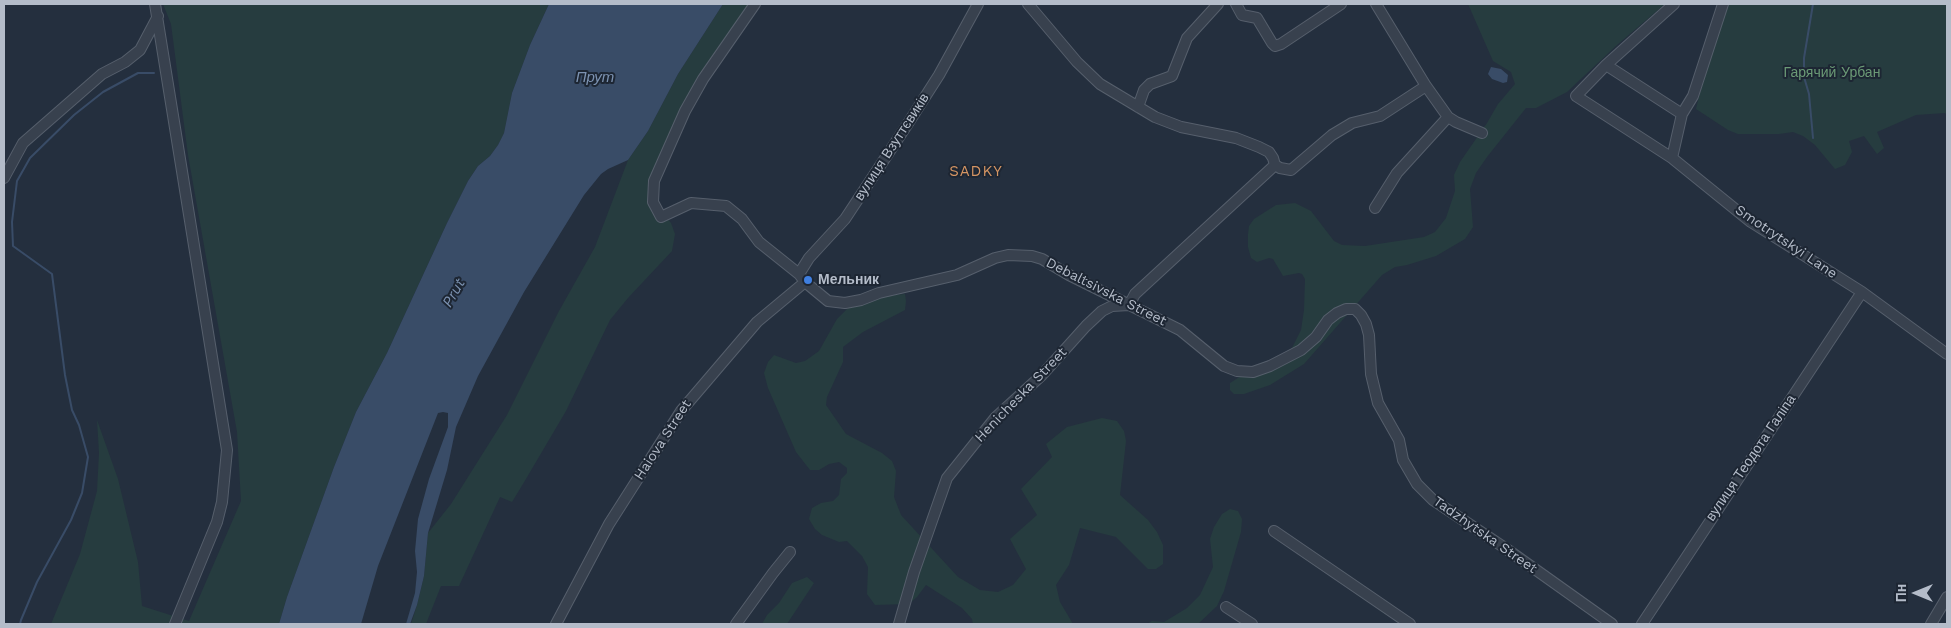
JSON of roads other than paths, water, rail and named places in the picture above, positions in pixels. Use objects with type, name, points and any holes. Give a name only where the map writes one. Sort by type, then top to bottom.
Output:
[{"type":"street","points":[[155,4],[226,450],[222,502],[217,522],[175,624]]},
{"type":"street","name":"Debaltsivska Street","points":[[755,4],[703,79],[685,111],[654,181],[652,202],[661,217],[691,202],[726,206],[742,219],[759,242],[828,301],[845,303],[861,300],[880,292],[957,275],[995,258],[1008,255],[1032,256],[1042,259],[1069,275],[1180,330],[1224,366],[1237,372],[1253,372],[1279,362],[1301,350],[1316,337],[1328,320],[1346,309],[1355,309],[1361,315],[1369,335]]},
{"type":"street","name":"вулиця Взуттєвиків","points":[[802,278],[809,258],[845,219],[907,126],[939,75],[978,4]]},
{"type":"street","points":[[1028,4],[1077,62],[1100,84],[1138,107],[1181,127],[1236,138],[1259,147],[1269,152],[1275,165],[1280,168],[1291,170],[1332,135],[1352,123],[1380,116],[1426,86]]},
{"type":"street","points":[[1138,107],[1144,90],[1157,80],[1172,76],[1187,38],[1218,4]]},
{"type":"street","points":[[1236,4],[1242,15],[1257,18],[1275,46],[1281,44],[1341,4]]},
{"type":"street","points":[[1376,4],[1426,86],[1448,117],[1482,133]]},
{"type":"street","points":[[1674,4],[1606,65],[1682,114]]},
{"type":"street","points":[[1672,158],[1682,114],[1693,96],[1723,4]]},
{"type":"street","points":[[4,178],[23,143],[102,74],[125,62],[140,50],[158,16]]},
{"type":"street","name":"Smotrytskyi Lane","points":[[1606,65],[1576,96],[1672,158],[1751,222],[1862,292],[1947,354]]},
{"type":"street","points":[[1375,208],[1397,173],[1448,117]]},
{"type":"street","points":[[1129,305],[1135,294],[1275,165]]},
{"type":"street","name":"Haiova Street","points":[[556,624],[609,524],[681,410],[757,322],[802,278]]},
{"type":"street","name":"вулиця Теодота Галіпа","points":[[1642,624],[1862,292]]},
{"type":"street","name":"Henicheska Street","points":[[900,624],[914,572],[947,478],[995,418],[1042,375],[1086,326],[1102,311],[1112,306],[1129,305]]},
{"type":"street","name":"Tadzhytska Street","points":[[1369,335],[1371,374],[1378,404],[1398,440],[1403,460],[1417,484],[1433,500],[1508,550],[1612,624]]},
{"type":"street","points":[[1274,531],[1410,624]]},
{"type":"street","points":[[736,624],[790,552]]},
{"type":"street","points":[[1931,624],[1947,597]]},
{"type":"street","points":[[1226,607],[1252,624]]},
{"type":"water","name":"Прут","points":[[549,4],[723,4],[678,74],[648,131],[628,160],[601,174],[584,195],[524,292],[478,376],[456,427],[447,470],[428,533],[424,576],[410,624],[406,624],[415,593],[417,572],[415,551],[418,519],[429,479],[448,427],[448,413],[443,412],[438,413],[378,566],[361,624],[279,624],[334,467],[356,412],[387,353],[468,181],[478,166],[490,156],[504,133],[512,93],[530,45]]},
{"type":"water","points":[[1491,67],[1501,69],[1508,75],[1507,82],[1503,83],[1492,79],[1488,74]]},
{"type":"waterway","points":[[1813,4],[1804,58],[1804,77],[1809,94],[1813,138]]},
{"type":"waterway","points":[[20,624],[37,582],[71,520],[82,493],[88,457],[79,425],[72,410],[65,375],[52,274],[13,246],[12,222],[17,181],[30,158],[74,115],[103,92],[138,73],[154,73]]},
{"type":"place","name":"Мельник","points":[[808,280]]},
{"type":"district","name":"SADKY","points":[[976,172]]},
{"type":"park label","name":"Гарячий Урбан","points":[[1832,73]]},
{"type":"water label","name":"Prut","points":[[454,293]]}]
